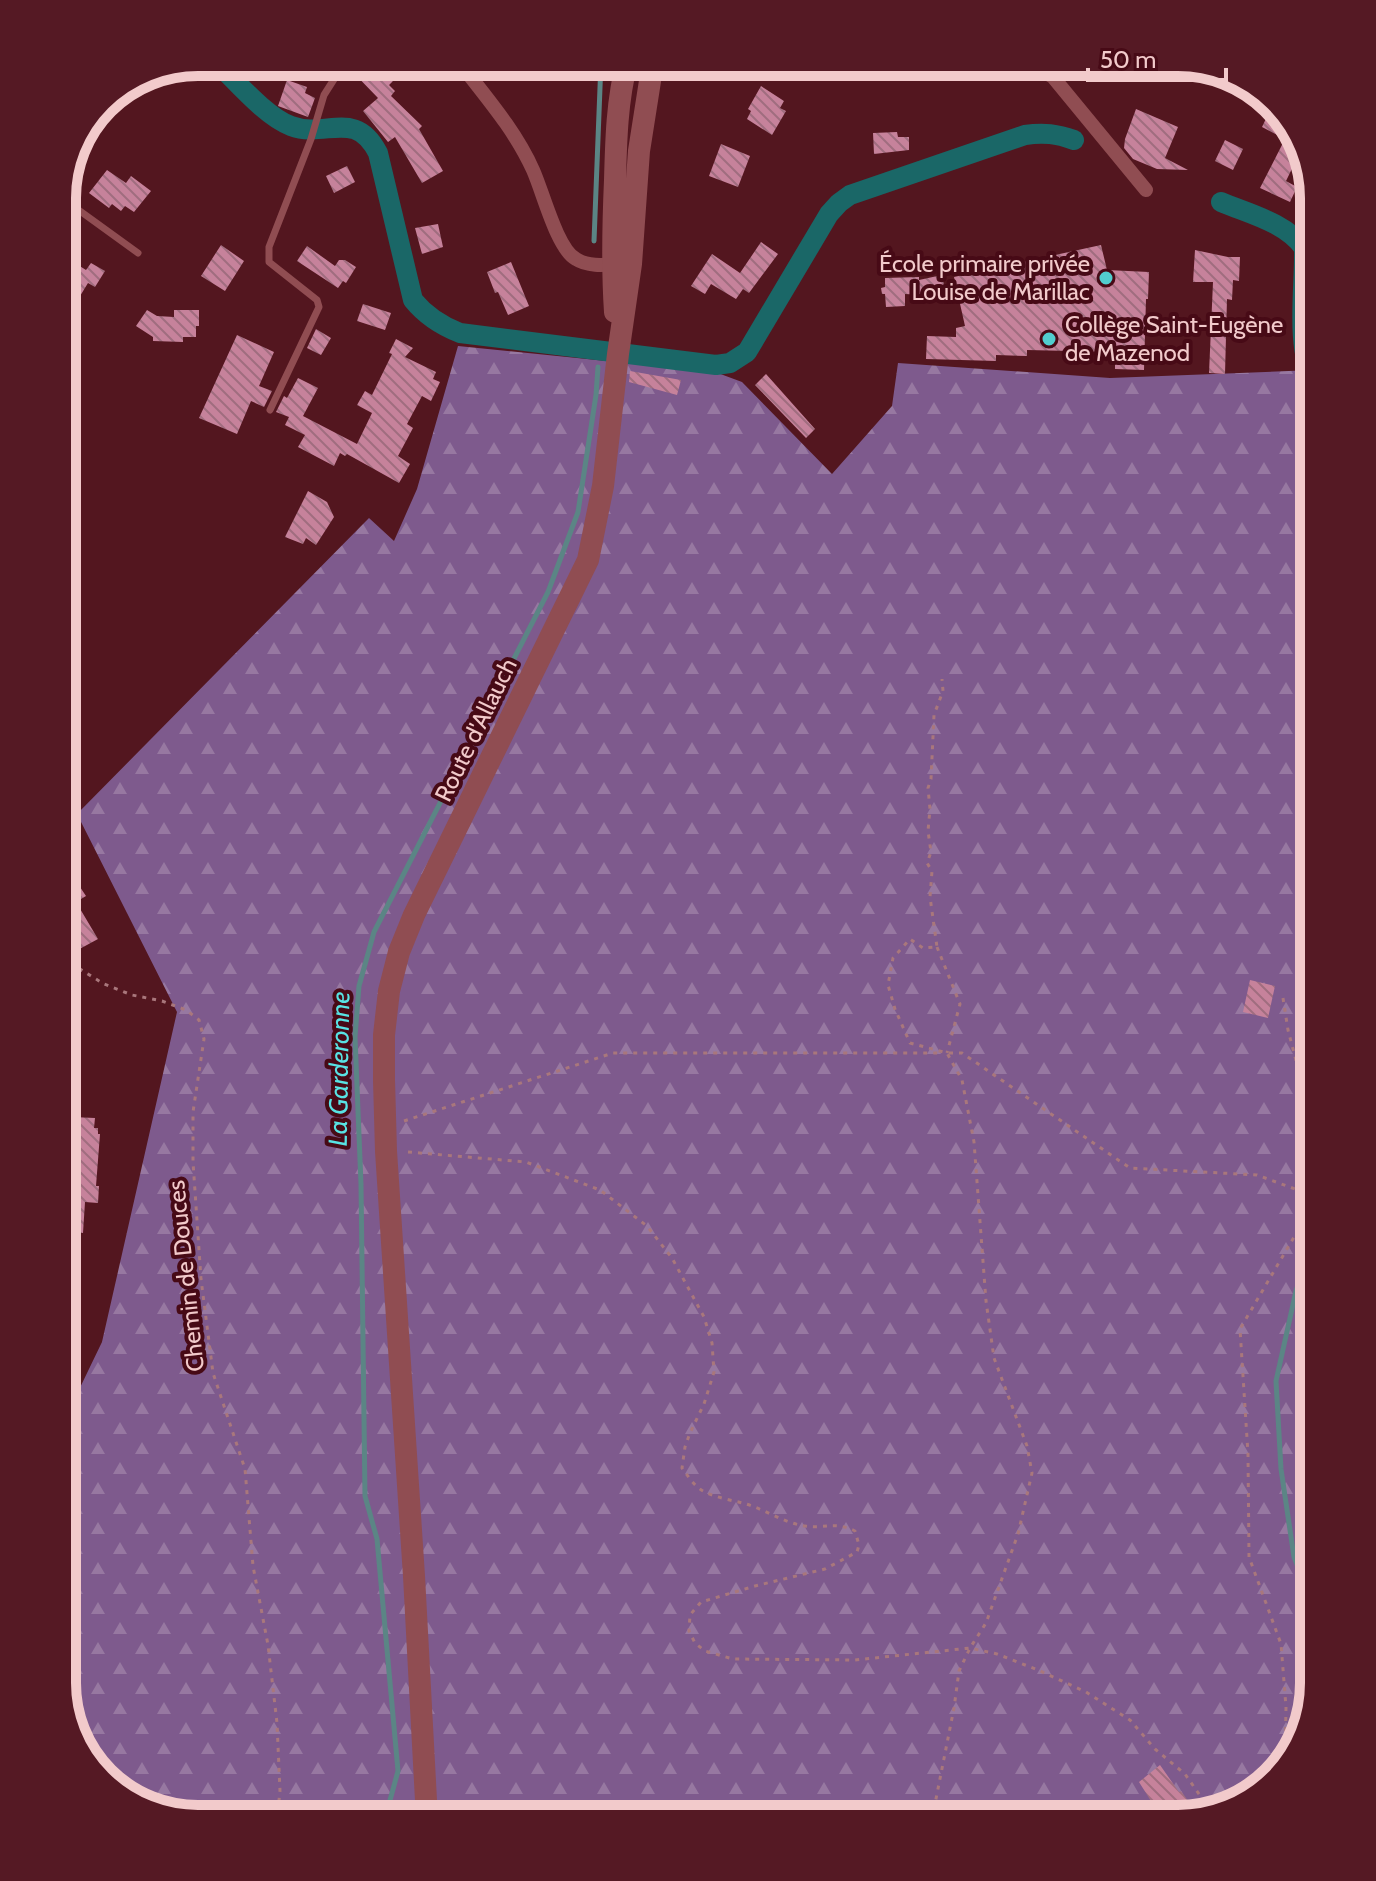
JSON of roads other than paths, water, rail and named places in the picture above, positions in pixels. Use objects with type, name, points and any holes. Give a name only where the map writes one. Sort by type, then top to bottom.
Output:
[{"type":"main road","name":"Route d'Allauch","points":[[426,1805],[386,1151],[384,1035],[389,991],[399,952],[414,915],[588,560],[603,486],[618,354],[621,264],[616,142],[623,76]]},
{"type":"main road","name":"Route d'Allauch","points":[[621,264],[651,76]]},
{"type":"street","points":[[470,76],[515,135],[534,171],[562,245],[574,259],[590,264],[621,264]]},
{"type":"street","points":[[1051,76],[1146,190]]},
{"type":"lane","points":[[270,410],[319,307],[317,300],[269,262],[269,247],[311,139],[324,95],[336,76]]},
{"type":"lane","points":[[76,208],[138,253]]},
{"type":"waterway","points":[[230,76],[262,107],[291,126],[304,129],[350,128],[369,139],[378,153],[413,300],[441,324],[460,333],[716,365],[730,363],[747,352],[829,214],[850,195],[1025,135],[1050,134],[1074,140]]},
{"type":"waterway","name":"La Garderonne","points":[[594,241],[600,76]]},
{"type":"waterway","points":[[1221,202],[1277,225],[1300,244]]},
{"type":"waterway","name":"La Garderonne","points":[[389,1805],[398,1771],[377,1539],[365,1496],[361,1184],[355,1037],[359,986],[374,932],[548,592],[578,512],[598,367]]},
{"type":"waterway","points":[[1300,1279],[1276,1381],[1281,1469],[1294,1557],[1300,1572]]},
{"type":"place","name":"École primaire privée Louise de Marillac","points":[[1106,278]]},
{"type":"place","name":"Collège Saint-Eugène de Mazenod","points":[[1049,339]]}]
